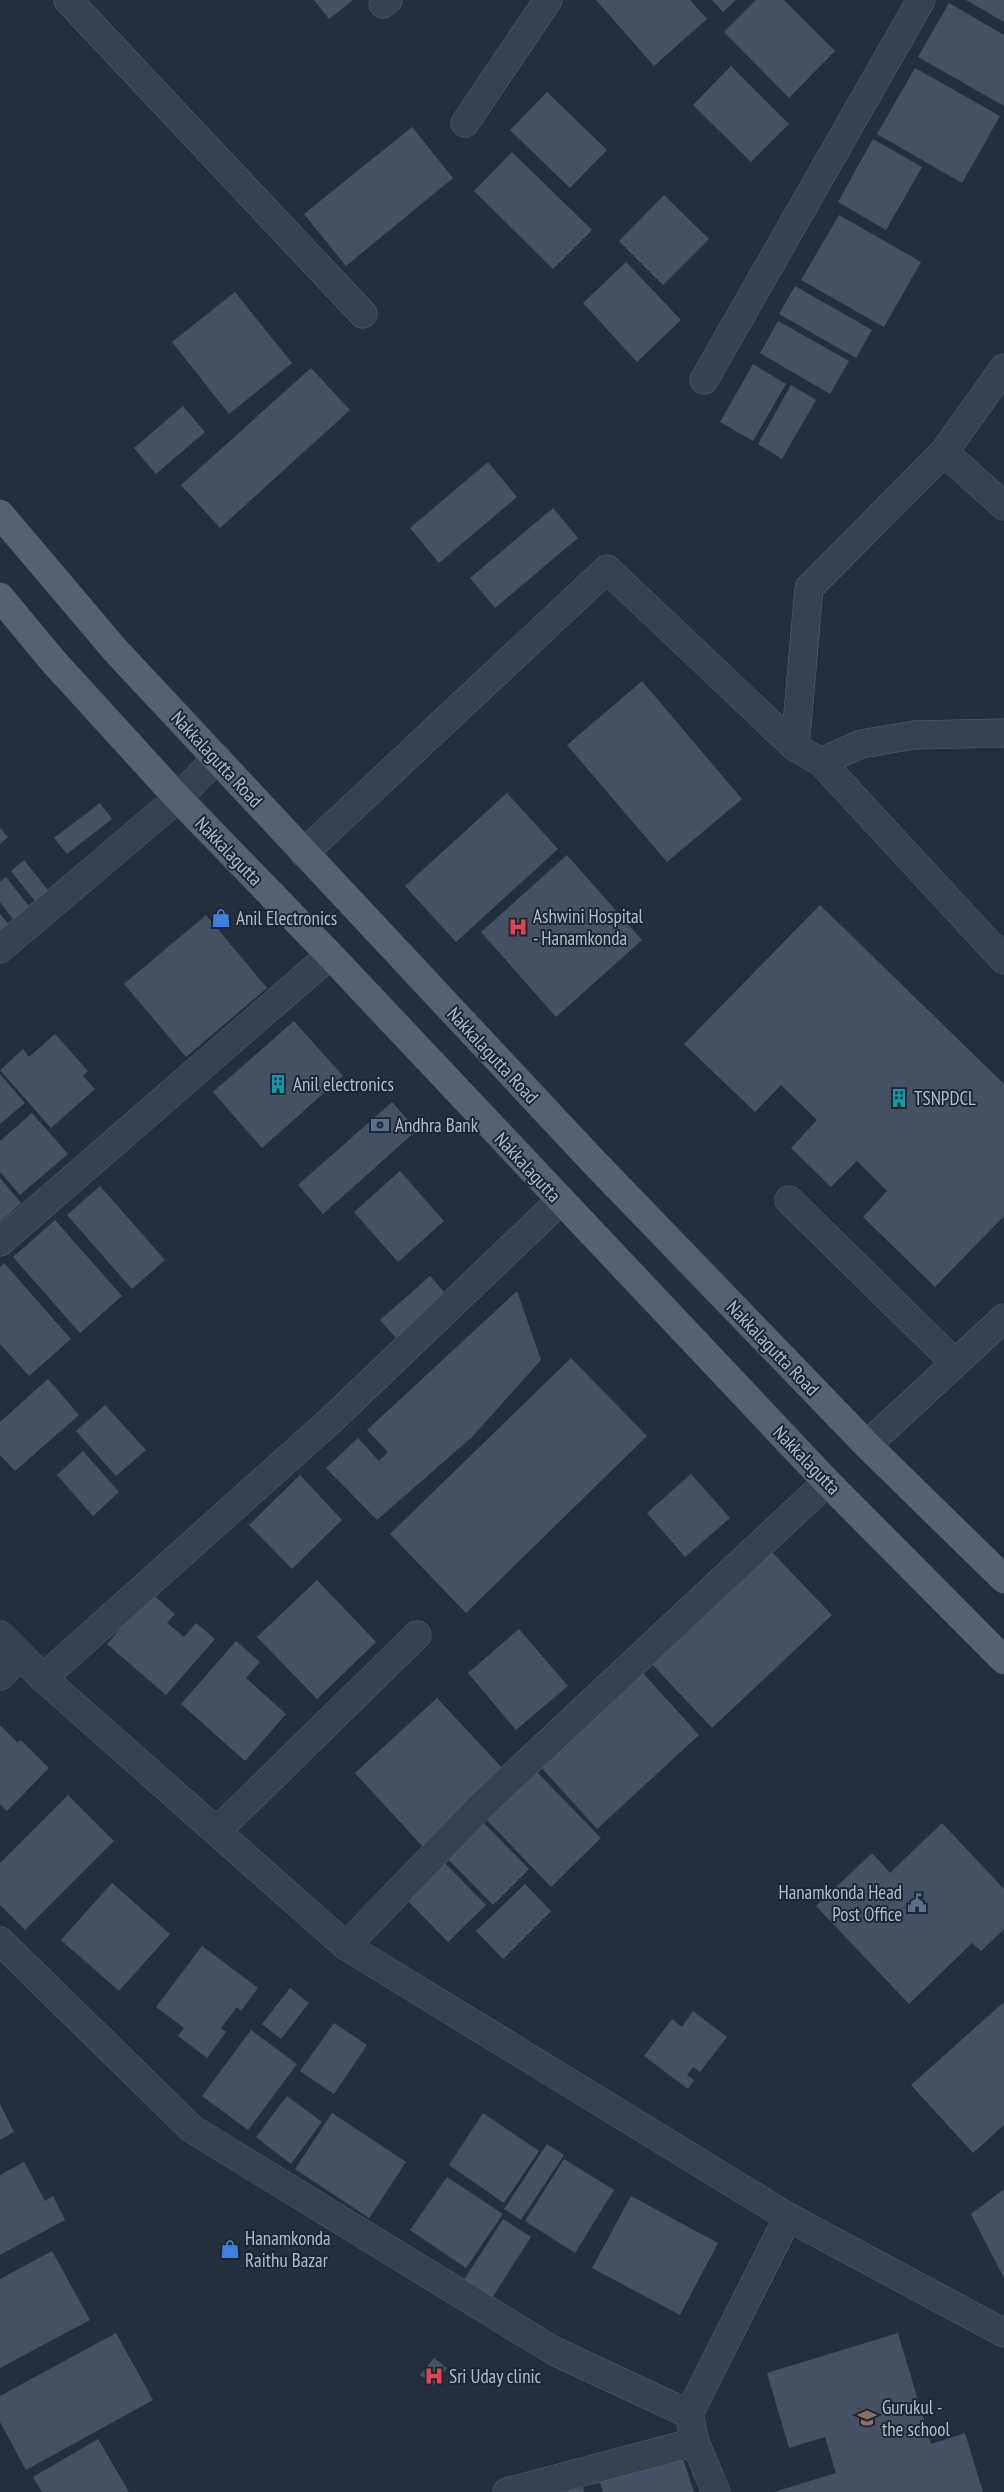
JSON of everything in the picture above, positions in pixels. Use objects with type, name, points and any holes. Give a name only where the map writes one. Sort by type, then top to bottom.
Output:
[{"type":"main road","name":"Nakkalagutta Road","points":[[0,514],[116,651],[591,1159],[867,1445],[1004,1579]]},
{"type":"main road","name":"Nakkalagutta","points":[[0,597],[53,661],[178,798],[330,955],[827,1482],[1004,1660]]},
{"type":"street","points":[[68,0],[363,314]]},
{"type":"street","points":[[465,123],[548,0]]},
{"type":"street","points":[[704,380],[921,0]]},
{"type":"street","points":[[794,747],[809,588],[944,452],[1004,368]]},
{"type":"street","points":[[944,452],[1004,506]]},
{"type":"street","points":[[304,852],[607,569],[794,747],[821,762],[1004,960]]},
{"type":"street","points":[[821,762],[860,744],[914,735],[1004,733]]},
{"type":"street","points":[[0,949],[178,798],[217,758]]},
{"type":"street","points":[[0,1242],[330,955]]},
{"type":"street","points":[[789,1200],[955,1363]]},
{"type":"street","points":[[43,1678],[330,1421],[560,1201]]},
{"type":"street","points":[[867,1445],[1004,1318]]},
{"type":"street","points":[[346,1946],[482,1805],[827,1482]]},
{"type":"street","points":[[0,1635],[43,1678],[346,1946],[788,2217],[999,2325]]},
{"type":"street","points":[[217,1831],[417,1635]]},
{"type":"street","points":[[0,1676],[20,1656]]},
{"type":"street","points":[[0,1941],[192,2129],[554,2351],[689,2414]]},
{"type":"street","points":[[716,2492],[695,2442],[689,2414],[788,2217]]},
{"type":"street","points":[[507,2492],[695,2442]]},
{"type":"building","points":[[314,0],[353,0],[329,19]]},
{"type":"building","points":[[596,0],[690,0],[707,19],[654,66]]},
{"type":"building","points":[[712,0],[736,0],[723,12]]},
{"type":"building","points":[[756,0],[784,0],[835,51],[789,98],[724,32]]},
{"type":"building","points":[[966,0],[1004,0],[1004,22]]},
{"type":"building","points":[[949,3],[1004,35],[1004,106],[918,57]]},
{"type":"building","points":[[731,66],[789,124],[751,162],[693,105]]},
{"type":"building","points":[[915,68],[1000,116],[962,183],[877,134]]},
{"type":"building","points":[[547,92],[607,150],[570,188],[510,130]]},
{"type":"building","points":[[412,127],[453,178],[346,266],[304,214]]},
{"type":"building","points":[[873,139],[922,167],[886,230],[838,202]]},
{"type":"building","points":[[512,152],[592,230],[553,269],[474,191]]},
{"type":"building","points":[[664,195],[709,239],[663,285],[619,241]]},
{"type":"building","points":[[839,215],[921,262],[884,327],[801,280]]},
{"type":"building","points":[[626,262],[681,320],[637,362],[583,303]]},
{"type":"building","points":[[795,286],[872,330],[856,358],[779,314]]},
{"type":"building","points":[[235,292],[292,363],[229,414],[172,342]]},
{"type":"building","points":[[778,321],[849,361],[830,394],[760,353]]},
{"type":"building","points":[[753,364],[786,384],[753,441],[720,422]]},
{"type":"building","points":[[311,368],[350,410],[220,528],[181,485]]},
{"type":"building","points":[[791,385],[816,400],[782,459],[758,444]]},
{"type":"building","points":[[183,406],[205,432],[156,474],[134,448]]},
{"type":"building","points":[[488,462],[517,497],[439,563],[410,528]]},
{"type":"building","points":[[553,508],[578,538],[495,608],[470,578]]},
{"type":"building","points":[[642,681],[742,799],[667,862],[567,745]]},
{"type":"building","points":[[507,793],[558,849],[456,942],[405,886]]},
{"type":"building","points":[[100,803],[112,819],[67,854],[54,838]]},
{"type":"building","points":[[0,828],[8,837],[0,844]]},
{"type":"building","points":[[567,855],[642,940],[556,1017],[481,932]]},
{"type":"building","points":[[24,860],[51,894],[38,905],[11,871]]},
{"type":"building","points":[[6,877],[31,909],[15,922],[0,902],[0,882]]},
{"type":"building","name":"TSNPDCL","points":[[820,905],[1004,1084],[1004,1216],[935,1287],[863,1217],[887,1191],[857,1161],[831,1187],[791,1148],[817,1120],[781,1085],[755,1112],[684,1044]]},
{"type":"building","points":[[0,914],[11,927],[0,937]]},
{"type":"building","points":[[206,915],[267,988],[186,1057],[124,984]]},
{"type":"building","name":"Anil electronics","points":[[294,1021],[343,1076],[262,1148],[213,1092]]},
{"type":"building","points":[[55,1034],[88,1071],[83,1076],[95,1089],[51,1128],[0,1070],[23,1049],[29,1057]]},
{"type":"building","points":[[0,1074],[25,1103],[0,1124]]},
{"type":"building","points":[[392,1102],[417,1130],[323,1214],[298,1185]]},
{"type":"building","points":[[32,1113],[68,1154],[20,1195],[0,1172],[0,1141]]},
{"type":"building","points":[[400,1171],[444,1221],[398,1262],[354,1212]]},
{"type":"building","points":[[0,1178],[21,1203],[0,1222]]},
{"type":"building","points":[[100,1186],[165,1260],[132,1289],[67,1215]]},
{"type":"building","points":[[55,1220],[122,1296],[80,1333],[13,1257]]},
{"type":"building","points":[[4,1263],[71,1339],[29,1376],[0,1344],[0,1267]]},
{"type":"building","points":[[430,1276],[446,1294],[396,1338],[380,1320]]},
{"type":"building","points":[[517,1291],[541,1360],[472,1437],[377,1520],[326,1468],[358,1438],[379,1461],[388,1452],[367,1430]]},
{"type":"building","points":[[571,1358],[647,1436],[466,1613],[390,1534]]},
{"type":"building","points":[[48,1379],[79,1415],[15,1471],[0,1455],[0,1422]]},
{"type":"building","points":[[105,1405],[146,1450],[116,1476],[76,1431]]},
{"type":"building","points":[[83,1451],[119,1492],[93,1516],[57,1475]]},
{"type":"building","points":[[691,1474],[730,1518],[685,1557],[647,1513]]},
{"type":"building","points":[[300,1475],[342,1520],[292,1569],[249,1525]]},
{"type":"building","points":[[769,1549],[832,1615],[712,1728],[649,1661]]},
{"type":"building","points":[[317,1580],[376,1642],[317,1699],[257,1637]]},
{"type":"building","points":[[151,1593],[175,1614],[167,1623],[184,1637],[196,1623],[215,1639],[166,1695],[107,1644]]},
{"type":"building","points":[[519,1629],[568,1686],[516,1730],[468,1673]]},
{"type":"building","points":[[236,1641],[260,1662],[246,1678],[286,1714],[245,1761],[181,1704]]},
{"type":"building","points":[[643,1673],[699,1735],[597,1829],[540,1766]]},
{"type":"building","points":[[437,1698],[505,1771],[423,1847],[355,1773]]},
{"type":"building","points":[[0,1725],[17,1742],[21,1740],[49,1768],[7,1811],[0,1804]]},
{"type":"building","points":[[533,1768],[601,1838],[551,1887],[483,1816]]},
{"type":"building","points":[[68,1795],[114,1841],[25,1930],[0,1905],[0,1863]]},
{"type":"building","points":[[480,1819],[529,1869],[493,1905],[443,1854]]},
{"type":"building","points":[[942,1823],[1004,1889],[1004,1929],[981,1951],[972,1943],[909,2004],[816,1906],[872,1853],[890,1873]]},
{"type":"building","points":[[440,1858],[486,1905],[448,1942],[402,1895]]},
{"type":"building","points":[[112,1883],[170,1934],[119,1991],[61,1940]]},
{"type":"building","points":[[525,1884],[551,1911],[503,1959],[476,1931]]},
{"type":"building","points":[[202,1946],[258,1988],[241,2011],[237,2007],[221,2028],[226,2032],[207,2058],[178,2036],[184,2028],[156,2007]]},
{"type":"building","points":[[290,1988],[309,2003],[281,2039],[262,2024]]},
{"type":"building","points":[[1004,2002],[1004,2125],[973,2153],[911,2085]]},
{"type":"building","points":[[693,2011],[727,2037],[700,2072],[693,2067],[687,2075],[694,2080],[688,2089],[644,2056],[672,2019],[682,2027]]},
{"type":"building","points":[[334,2023],[367,2045],[334,2094],[300,2071]]},
{"type":"building","points":[[251,2030],[297,2064],[248,2130],[202,2096]]},
{"type":"building","points":[[287,2096],[322,2122],[291,2164],[256,2137]]},
{"type":"building","points":[[0,2104],[14,2132],[0,2140]]},
{"type":"building","points":[[332,2113],[406,2162],[369,2218],[295,2169]]},
{"type":"building","points":[[483,2113],[539,2151],[504,2203],[449,2165]]},
{"type":"building","points":[[547,2144],[564,2155],[521,2220],[504,2209]]},
{"type":"building","points":[[564,2159],[614,2190],[575,2253],[525,2221]]},
{"type":"building","points":[[24,2162],[45,2201],[53,2196],[65,2220],[0,2255],[0,2175]]},
{"type":"building","points":[[447,2177],[503,2214],[466,2268],[410,2230]]},
{"type":"building","points":[[1004,2189],[1004,2278],[971,2214]]},
{"type":"building","points":[[631,2196],[718,2243],[680,2315],[592,2268]]},
{"type":"building","points":[[503,2219],[531,2237],[488,2304],[460,2286]]},
{"type":"building","points":[[52,2251],[90,2320],[0,2368],[0,2279]]},
{"type":"building","points":[[116,2333],[153,2400],[26,2470],[0,2422],[0,2396]]},
{"type":"building","points":[[898,2333],[931,2444],[965,2433],[983,2492],[774,2492],[836,2473],[825,2437],[789,2448],[767,2373]]},
{"type":"building","points":[[434,2358],[447,2368],[434,2385],[420,2375]]},
{"type":"building","points":[[98,2439],[129,2492],[42,2492],[33,2477]]},
{"type":"building","points":[[681,2453],[694,2492],[603,2492],[599,2479]]},
{"type":"building","points":[[583,2487],[584,2492],[567,2492],[567,2491]]},
{"type":"place","name":"Anil Electronics","points":[[221,918]]},
{"type":"place","name":"Ashwini Hospital - Hanamkonda","points":[[518,927]]},
{"type":"place","name":"Anil electronics","points":[[278,1084]]},
{"type":"place","name":"TSNPDCL","points":[[899,1098]]},
{"type":"place","name":"Andhra Bank","points":[[380,1125]]},
{"type":"place","name":"Hanamkonda Head Post Office","points":[[917,1903]]},
{"type":"place","name":"Hanamkonda Raithu Bazar","points":[[230,2249]]},
{"type":"place","name":"Sri Uday clinic","points":[[434,2376]]},
{"type":"place","name":"Gurukul - the school","points":[[867,2418]]}]
